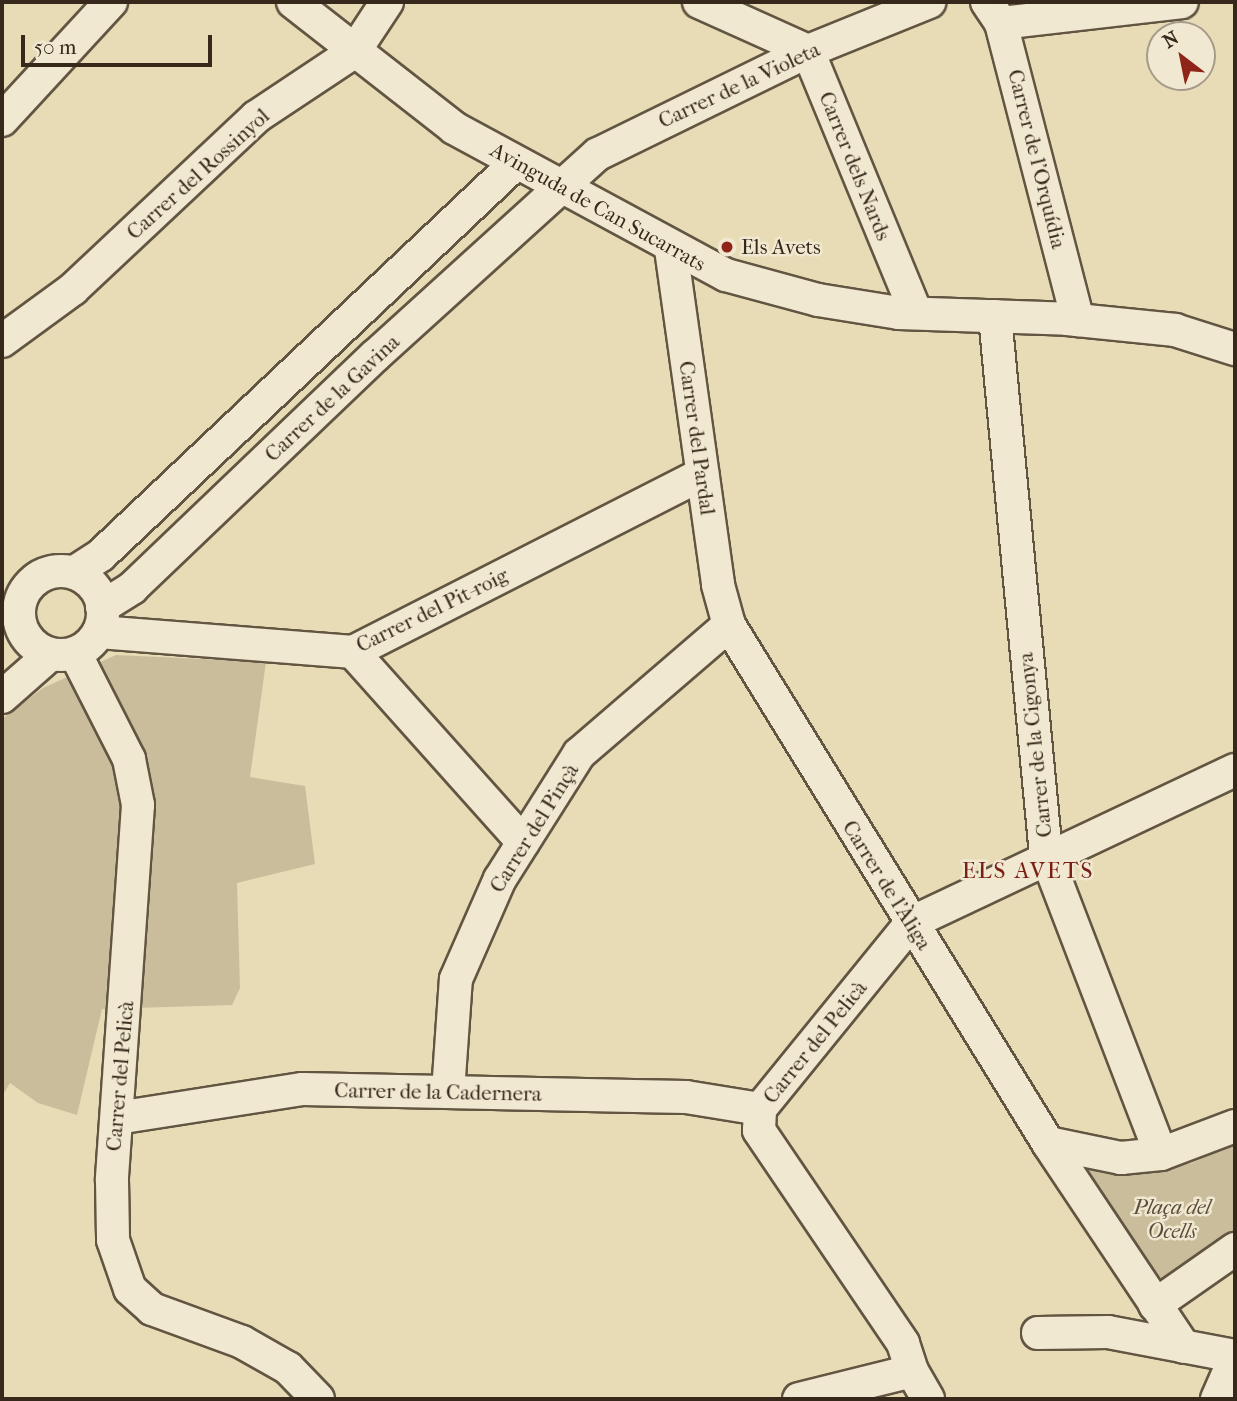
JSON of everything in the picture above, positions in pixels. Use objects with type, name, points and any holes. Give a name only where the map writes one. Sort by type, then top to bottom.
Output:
[{"type":"street","points":[[2,120],[111,2]]},
{"type":"street","name":"Avinguda de Can Sucarrats","points":[[293,2],[454,128],[671,250],[726,275],[818,300],[916,313],[1078,320],[1175,330],[1234,358]]},
{"type":"street","name":"Carrer del Rossinyol","points":[[2,341],[74,289],[256,117],[354,52],[387,2]]},
{"type":"street","points":[[699,2],[807,51]]},
{"type":"street","name":"Carrer de la Violeta","points":[[561,188],[616,142],[807,51],[929,2]]},
{"type":"street","points":[[994,12],[1182,2]]},
{"type":"street","name":"Carrer de l'Orquídia","points":[[994,12],[1078,320]]},
{"type":"street","name":"Carrer dels Nards","points":[[807,51],[916,313]]},
{"type":"street","points":[[63,654],[33,645],[11,604],[43,574],[75,572],[101,555],[516,163]]},
{"type":"street","name":"Carrer de la Gavina","points":[[100,619],[561,188]]},
{"type":"street","name":"Carrer del Pardal","points":[[671,250],[702,474],[729,625]]},
{"type":"street","name":"Carrer de la Cigonya","points":[[995,316],[1046,855],[1161,1154]]},
{"type":"street","name":"Carrer del Pit-roig","points":[[100,619],[353,652],[702,474]]},
{"type":"street","points":[[2,697],[63,654],[100,619],[92,583],[75,572]]},
{"type":"street","name":"Carrer del Pinçà","points":[[448,1092],[456,979],[470,937],[523,842],[589,744],[729,625]]},
{"type":"street","name":"Carrer de l'Àliga","points":[[729,625],[1048,1143],[1184,1346]]},
{"type":"street","points":[[353,652],[523,842]]},
{"type":"street","name":"Carrer del Pelicà","points":[[63,654],[129,759],[138,805],[117,1118],[113,1240],[130,1289],[152,1309],[242,1342],[288,1368],[318,1399]]},
{"type":"street","name":"Carrer del Pelicà","points":[[928,1399],[912,1371],[903,1343],[759,1130],[760,1109],[911,923],[1046,855],[1235,770]]},
{"type":"street","name":"Carrer de la Cadernera","points":[[117,1118],[303,1089],[686,1097],[760,1109]]},
{"type":"street","points":[[1048,1143],[1121,1158],[1161,1154],[1235,1126]]},
{"type":"street","points":[[1155,1305],[1235,1249]]},
{"type":"street","points":[[1038,1333],[1108,1332],[1235,1357],[1217,1399]]},
{"type":"street","points":[[799,1399],[912,1371]]},
{"type":"green space","points":[[116,655],[266,662],[250,777],[305,786],[315,864],[237,883],[240,988],[232,1005],[102,1009],[77,1115],[38,1103],[10,1083],[2,1096],[2,719],[43,688]]},
{"type":"green space","name":"Plaça del Ocells","points":[[1235,1143],[1235,1238],[1158,1294],[1078,1163],[1129,1174],[1192,1163]]},
{"type":"place","name":"Els Avets","points":[[727,247]]},
{"type":"district","name":"ELS AVETS","points":[[1028,871]]}]
